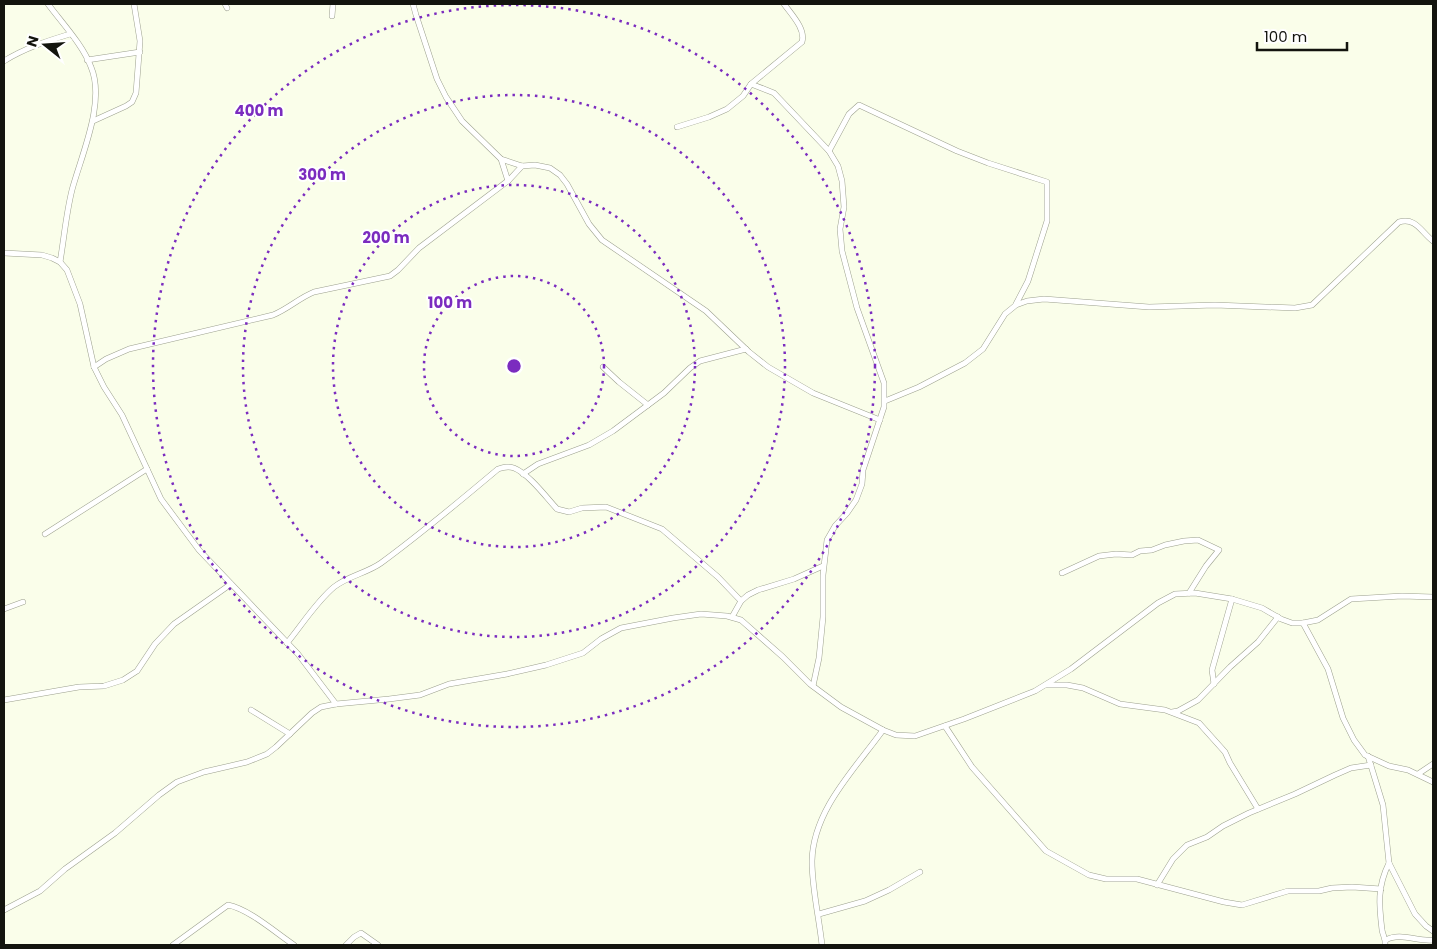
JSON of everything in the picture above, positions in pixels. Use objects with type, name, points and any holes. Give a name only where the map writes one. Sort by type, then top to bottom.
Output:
[{"type":"street","points":[[48,4],[92,68],[95,86],[93,122],[72,192],[60,262]]},
{"type":"street","points":[[93,122],[126,106],[132,102],[136,94],[140,40],[134,4]]},
{"type":"street","points":[[332,16],[333,4]]},
{"type":"street","points":[[413,4],[437,79],[446,97],[462,121],[501,159],[522,166],[535,165],[550,168],[560,175],[567,184],[588,224],[602,240],[706,311],[768,367],[813,393],[880,420]]},
{"type":"street","points":[[677,127],[727,109],[743,96],[751,84],[802,42],[804,37],[802,30],[784,4]]},
{"type":"street","points":[[4,61],[42,42],[70,34]]},
{"type":"street","points":[[87,60],[140,52]]},
{"type":"street","points":[[751,84],[774,93],[829,151],[838,166],[842,181],[844,207],[840,229],[842,251],[857,308],[884,383],[885,401],[864,470],[862,484],[856,500],[826,540],[823,566],[823,617],[819,658],[813,686]]},
{"type":"street","points":[[829,151],[850,114],[859,105],[957,151],[1047,182],[1047,221],[1028,281],[1016,305]]},
{"type":"street","points":[[501,159],[508,181]]},
{"type":"street","points":[[94,367],[106,358],[128,349],[273,315],[280,313],[303,296],[314,292],[390,276],[419,248],[508,181],[522,166]]},
{"type":"street","points":[[885,401],[919,387],[965,363],[983,349],[1005,314],[1016,305],[1028,301],[1044,299],[1150,307],[1215,305],[1295,308],[1312,305],[1399,222],[1407,220],[1414,223],[1433,241]]},
{"type":"street","points":[[4,253],[42,255],[60,262],[66,270],[80,304],[94,367],[122,415],[161,500],[199,550],[298,654],[336,704]]},
{"type":"street","points":[[523,474],[538,464],[588,445],[613,432],[700,361],[746,349]]},
{"type":"street","points":[[603,367],[648,405]]},
{"type":"street","points":[[287,643],[335,586],[343,580],[368,571],[381,563],[441,517],[498,469],[505,467],[512,467],[523,474],[562,511],[569,512],[592,506],[606,507],[662,529],[718,577],[741,600]]},
{"type":"street","points":[[45,534],[147,469]]},
{"type":"street","points":[[1062,573],[1098,556],[1132,555],[1140,551],[1152,550],[1165,544],[1198,540],[1219,550],[1206,566],[1189,593]]},
{"type":"street","points":[[732,617],[741,600],[758,590],[794,579],[823,566]]},
{"type":"street","points":[[4,700],[79,687],[104,686],[123,680],[137,671],[155,644],[174,624],[231,584]]},
{"type":"street","points":[[4,910],[40,891],[65,869],[115,833],[177,782],[204,772],[247,762],[267,754],[312,713],[322,707],[420,695],[450,684],[546,665],[584,653],[601,639],[621,628],[701,614],[732,617],[741,620],[813,686],[841,707],[883,730],[896,735],[915,736],[1035,691],[1046,685],[1087,658],[1168,596],[1189,593],[1232,599],[1262,608],[1292,623],[1318,620],[1351,599],[1433,597]]},
{"type":"street","points":[[1214,684],[1212,670],[1232,599]]},
{"type":"street","points":[[4,609],[23,602]]},
{"type":"street","points":[[1170,712],[1178,711],[1198,700],[1258,642],[1278,617]]},
{"type":"street","points":[[1303,623],[1328,668],[1343,718],[1354,740],[1368,756],[1383,805],[1389,863],[1415,914],[1433,931]]},
{"type":"street","points":[[1046,685],[1067,685],[1083,688],[1120,704],[1170,712],[1199,723],[1225,752],[1230,764],[1258,809]]},
{"type":"street","points":[[251,710],[290,734]]},
{"type":"street","points":[[945,726],[972,767],[1046,851],[1089,875],[1106,879],[1137,879],[1242,905],[1288,892],[1352,887],[1381,888]]},
{"type":"street","points":[[822,945],[819,914],[812,877],[815,839],[826,810],[883,730]]},
{"type":"street","points":[[1368,756],[1389,766],[1418,774],[1433,782]]},
{"type":"street","points":[[1418,774],[1433,764]]},
{"type":"street","points":[[1157,885],[1173,859],[1187,845],[1207,837],[1223,826],[1258,809],[1351,768],[1371,765]]},
{"type":"street","points":[[1389,863],[1381,888],[1379,912],[1385,943],[1393,936],[1425,941],[1433,940]]},
{"type":"street","points":[[819,914],[865,901],[920,872]]},
{"type":"street","points":[[173,945],[228,904],[246,911],[294,945]]},
{"type":"street","points":[[346,945],[354,936],[361,933],[378,945]]}]
